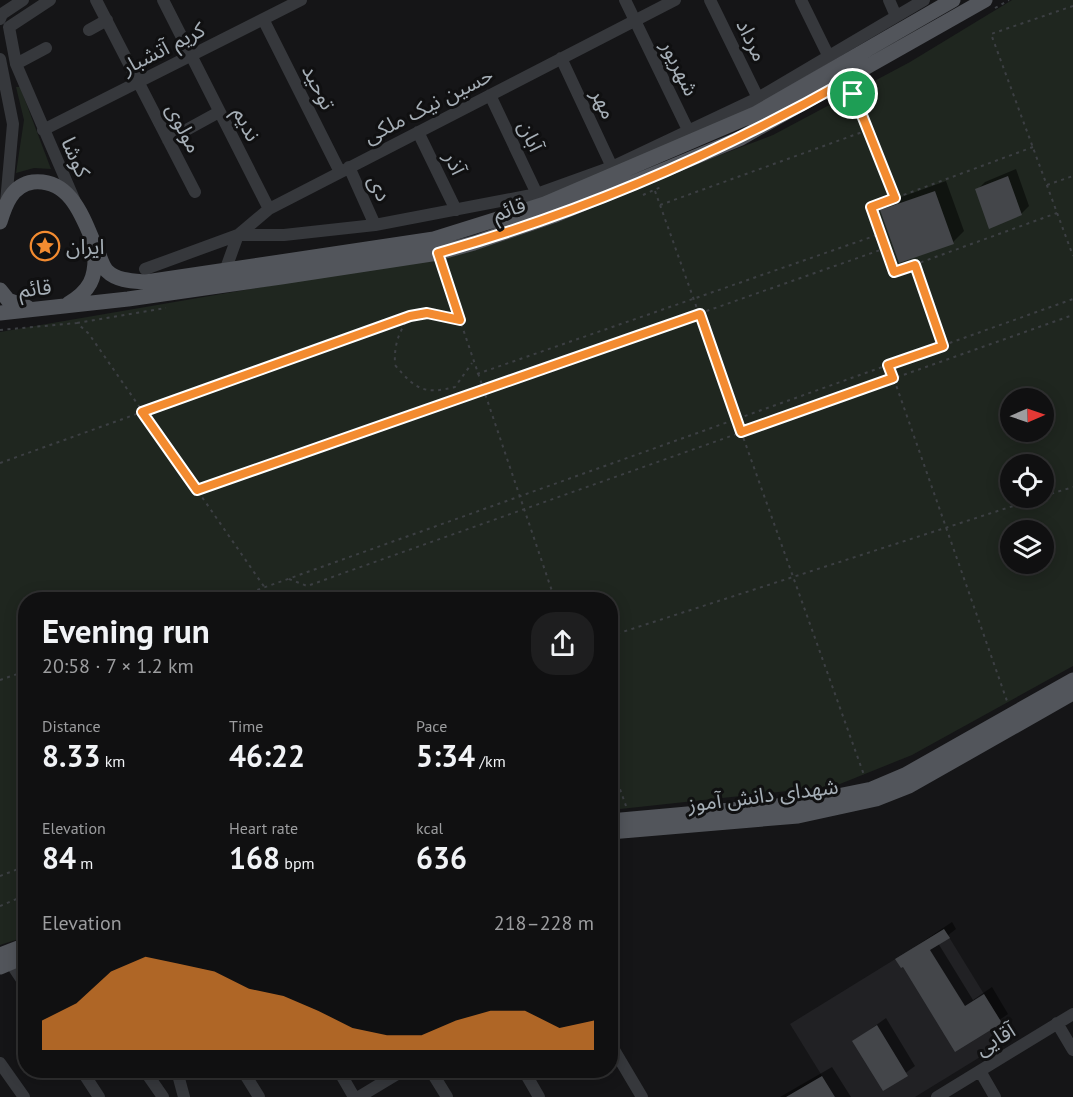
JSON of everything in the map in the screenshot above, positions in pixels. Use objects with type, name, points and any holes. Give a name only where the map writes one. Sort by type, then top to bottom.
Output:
[{"type":"main road","name":"قائم","points":[[74,199],[106,270],[117,278],[131,281],[162,282],[434,239],[544,204],[755,114],[953,0]]},
{"type":"main road","name":"قائم","points":[[0,313],[128,299],[438,253],[553,216],[741,138],[848,80],[985,0]]},
{"type":"main road","points":[[0,222],[6,202],[15,190],[26,183],[37,182],[60,189],[74,199]]},
{"type":"main road","points":[[66,305],[82,295],[91,285],[96,272],[95,247]]},
{"type":"main road","points":[[0,290],[8,300],[31,309]]},
{"type":"main road","points":[[618,819],[798,804],[872,789],[915,770],[1073,680]]},
{"type":"main road","name":"شهدای دانش آموز","points":[[618,831],[798,816],[876,799],[909,786],[1073,693]]},
{"type":"main road","points":[[4,959],[18,950]]},
{"type":"street","points":[[23,0],[2,14],[5,23],[50,0]]},
{"type":"street","name":"مولوی","points":[[96,0],[195,192]]},
{"type":"street","name":"ندیم","points":[[163,0],[268,209]]},
{"type":"street","name":"کریم آتشبار","points":[[43,130],[301,0]]},
{"type":"street","name":"شهریور","points":[[625,0],[689,132]]},
{"type":"street","name":"حسین نیک ملکی","points":[[225,271],[238,235],[268,209],[675,0]]},
{"type":"street","name":"مرداد","points":[[710,0],[758,98]]},
{"type":"street","points":[[801,0],[828,55]]},
{"type":"street","points":[[889,0],[896,16]]},
{"type":"street","points":[[145,269],[238,235],[284,235],[375,225],[537,194],[612,166],[758,98],[924,0]]},
{"type":"street","name":"توحید","points":[[263,19],[345,170]]},
{"type":"street","points":[[89,30],[107,20]]},
{"type":"street","name":"کوشا","points":[[5,23],[16,64],[74,199]]},
{"type":"street","points":[[16,64],[46,48]]},
{"type":"street","name":"مهر","points":[[561,58],[612,166]]},
{"type":"street","points":[[0,59],[13,124],[6,202]]},
{"type":"street","name":"آبان","points":[[490,95],[537,194]]},
{"type":"street","points":[[168,140],[219,112]]},
{"type":"street","name":"آذر","points":[[418,132],[456,210]]},
{"type":"street","name":"دی","points":[[345,170],[375,225]]},
{"type":"street","points":[[4,959],[18,976]]},
{"type":"street","name":"آقایی","points":[[937,1097],[1073,1014]]},
{"type":"street","points":[[1057,1023],[1073,1050]]},
{"type":"street","points":[[618,1056],[642,1097]]},
{"type":"street","points":[[0,1063],[24,1097]]},
{"type":"street","points":[[980,1071],[995,1097]]},
{"type":"street","points":[[87,1078],[99,1097]]},
{"type":"street","points":[[150,1078],[163,1097]]},
{"type":"street","points":[[179,1078],[184,1097]]},
{"type":"street","points":[[247,1078],[259,1097]]},
{"type":"street","points":[[343,1078],[354,1097]]},
{"type":"street","points":[[359,1097],[390,1078]]},
{"type":"street","points":[[435,1078],[447,1097]]},
{"type":"street","points":[[528,1078],[539,1097]]},
{"type":"path","points":[[1073,6],[991,34],[1073,256]]},
{"type":"path","points":[[848,80],[895,198]]},
{"type":"path","points":[[660,205],[868,130]]},
{"type":"path","points":[[1033,147],[871,207],[880,234],[894,272],[1057,213]]},
{"type":"path","points":[[1047,185],[1073,176]]},
{"type":"path","points":[[650,177],[864,775]]},
{"type":"path","points":[[477,374],[880,234]]},
{"type":"path","points":[[197,490],[886,248]]},
{"type":"path","points":[[438,253],[552,592]]},
{"type":"path","points":[[915,265],[943,346]]},
{"type":"path","points":[[253,592],[1073,299]]},
{"type":"path","points":[[0,463],[410,316],[427,313],[460,320]]},
{"type":"path","points":[[289,579],[307,586],[1073,315]]},
{"type":"path","points":[[410,316],[399,332],[394,350],[395,365],[421,389],[435,392],[455,387],[473,361]]},
{"type":"path","points":[[0,330],[77,322],[197,490],[266,592]]},
{"type":"path","points":[[888,365],[1007,701]]},
{"type":"path","points":[[1054,493],[1073,487]]},
{"type":"path","points":[[618,633],[1007,508]]},
{"type":"path","points":[[0,680],[18,674]]},
{"type":"path","points":[[618,784],[626,807]]},
{"type":"path","points":[[0,876],[18,869]]},
{"type":"path","points":[[0,906],[18,898]]},
{"type":"shaded area","points":[[1012,0],[1073,0],[1073,666],[912,755],[835,786],[618,809],[618,592],[18,592],[18,939],[0,945],[0,332],[460,253],[773,135],[910,62]]},
{"type":"shaded area","points":[[16,87],[20,87],[51,169],[34,168],[16,173],[24,120]]},
{"type":"shaded area","points":[[944,929],[1011,1038],[915,1097],[835,1097],[790,1024]]},
{"type":"building","points":[[1008,176],[1022,215],[989,229],[975,189]]},
{"type":"building","points":[[935,191],[954,244],[899,263],[880,210]]},
{"type":"building","points":[[944,929],[950,938],[930,950],[965,1006],[984,994],[1002,1023],[955,1052],[903,967],[901,968],[895,959]]},
{"type":"building","points":[[877,1025],[908,1076],[883,1091],[852,1041]]},
{"type":"building","points":[[822,1076],[835,1097],[786,1097]]},
{"type":"place","name":"ایران","points":[[45,246]]},
{"type":"route","points":[[848,80],[853,94],[895,198],[871,207],[894,272],[915,265],[943,346],[888,365],[893,378],[741,432],[700,314],[197,490],[142,412],[410,316],[427,313],[460,320],[438,253],[553,216],[611,193],[741,138],[848,80]]}]
